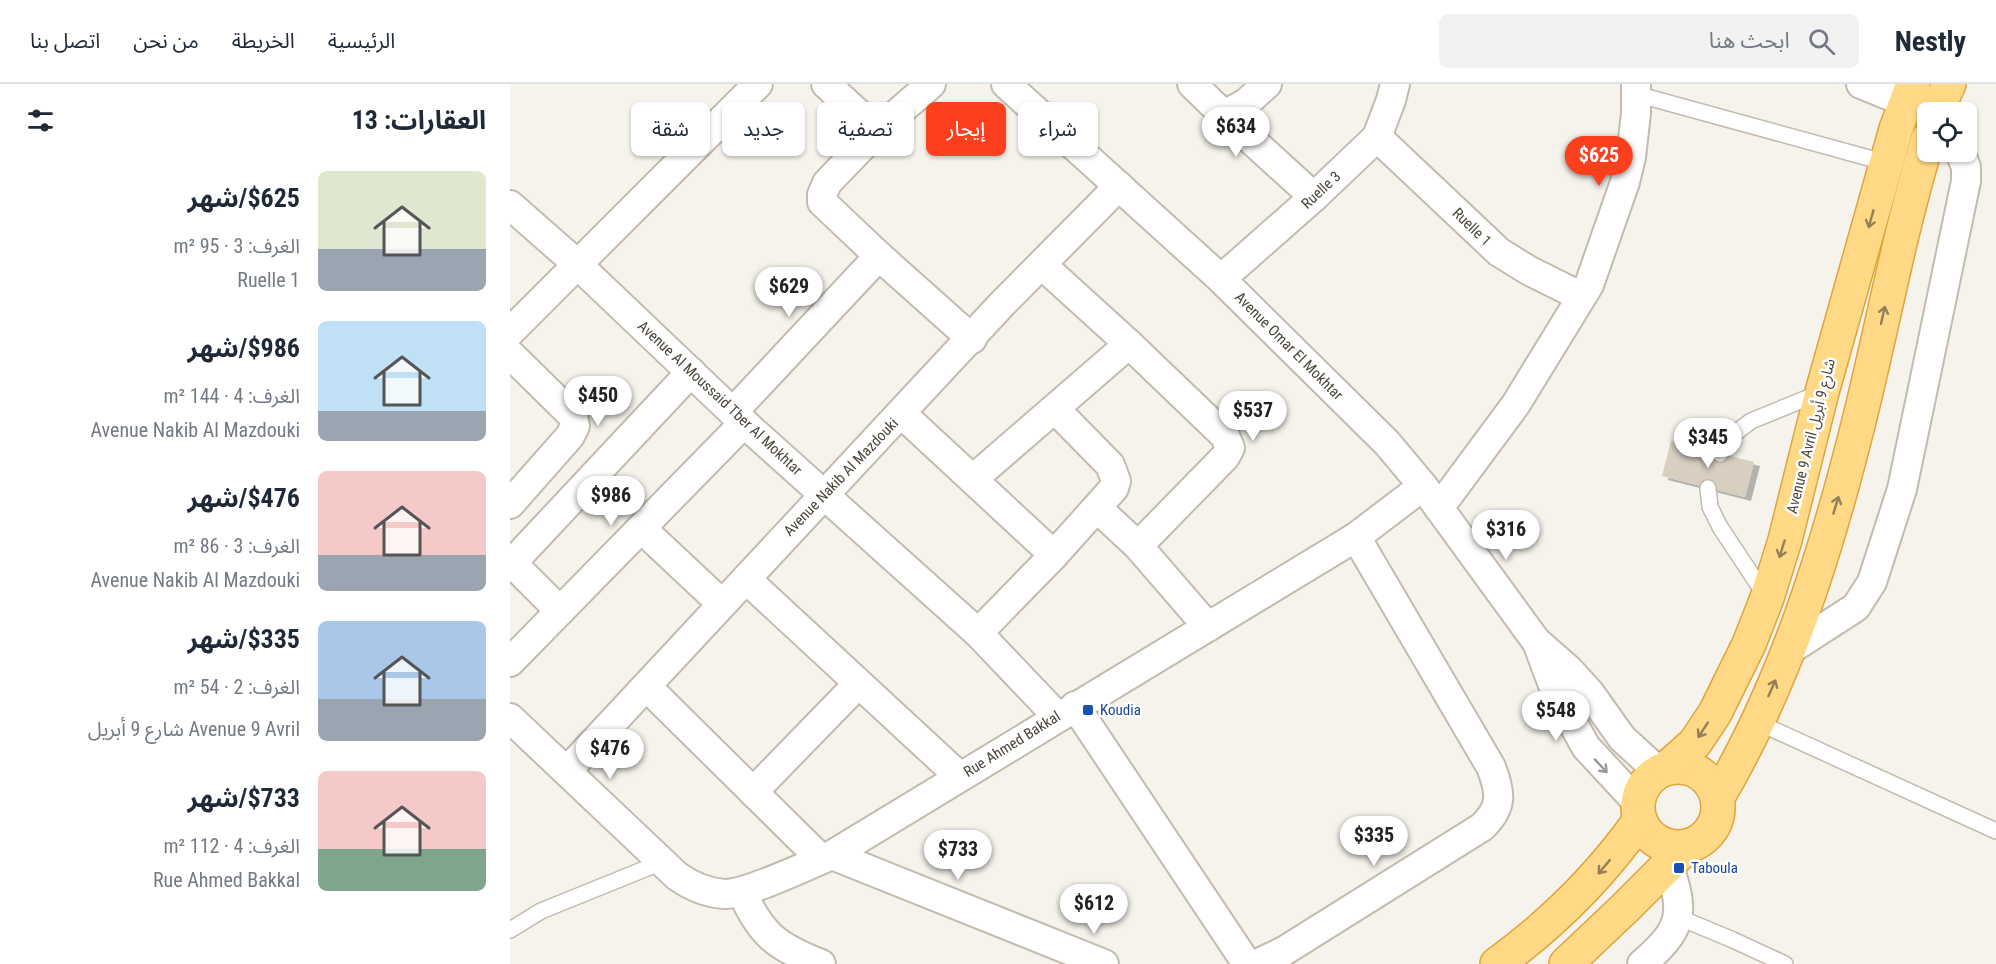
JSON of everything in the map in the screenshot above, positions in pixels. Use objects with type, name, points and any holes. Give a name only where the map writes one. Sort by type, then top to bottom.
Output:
[{"type":"highway","points":[[1941,102],[1949,84]]},
{"type":"highway","name":"Avenue 9 Avril شارع 9 أبريل","points":[[1497,964],[1519,948],[1600,873],[1639,812],[1641,790],[1648,780],[1695,743],[1715,713],[1749,644],[1767,598],[1785,540],[1822,392],[1909,93]]},
{"type":"highway","points":[[1718,797],[1757,722],[1802,614],[1847,467],[1908,206],[1921,162]]},
{"type":"highway","points":[[1566,964],[1677,855],[1709,834],[1715,823],[1719,810],[1718,797],[1711,782],[1699,772],[1684,766],[1663,769]]},
{"type":"highway","points":[[1639,812],[1647,833],[1658,842],[1672,847],[1677,855]]},
{"type":"street","points":[[510,332],[758,84]]},
{"type":"street","points":[[826,84],[846,102]]},
{"type":"street","points":[[910,102],[931,84]]},
{"type":"street","name":"Avenue Omar El Mokhtar","points":[[1006,84],[1221,279],[1387,443],[1431,497],[1536,640],[1590,693],[1623,738],[1663,769]]},
{"type":"street","points":[[1192,84],[1314,197]]},
{"type":"street","points":[[1224,116],[1246,103],[1267,84]]},
{"type":"street","name":"Ruelle 3","points":[[1221,279],[1314,197],[1377,137],[1395,84]]},
{"type":"street","points":[[1861,84],[1909,93]]},
{"type":"street","points":[[1431,497],[1516,404],[1589,285],[1625,182],[1635,124],[1636,89]]},
{"type":"street","name":"Ruelle 1","points":[[1377,137],[1498,252],[1568,290],[1576,293],[1584,292]]},
{"type":"street","points":[[853,156],[827,183],[822,202],[972,339]]},
{"type":"street","points":[[1788,651],[1856,607],[1872,582],[1902,489],[1966,181],[1964,162]]},
{"type":"street","name":"Avenue Nakib Al Mazdouki","points":[[567,771],[972,339],[1002,304],[1119,186]]},
{"type":"street","name":"Avenue Al Moussaid Tber Al Mokhtar","points":[[510,205],[739,418],[1067,711],[1247,964]]},
{"type":"street","points":[[510,662],[642,529],[879,256]]},
{"type":"street","points":[[1042,265],[1225,436],[1230,448],[1225,457],[1138,546]]},
{"type":"street","points":[[973,479],[1129,344]]},
{"type":"street","points":[[510,354],[573,416],[575,426],[570,436],[510,504]]},
{"type":"street","points":[[560,611],[511,562],[691,372]]},
{"type":"street","points":[[978,633],[1054,555],[1114,488],[1116,481],[1110,465],[1055,409]]},
{"type":"street","points":[[902,414],[1054,555]]},
{"type":"street","name":"Rue Ahmed Bakkal","points":[[510,718],[669,869],[690,885],[725,894],[742,892],[826,857],[1356,537],[1431,497]]},
{"type":"street","points":[[1097,508],[1138,546],[1208,627]]},
{"type":"street","points":[[642,529],[722,604]]},
{"type":"street","points":[[1257,964],[1284,951],[1482,827],[1496,811],[1498,804],[1498,791],[1491,767],[1356,537]]},
{"type":"street","points":[[746,579],[960,777]]},
{"type":"street","name":"Avenue Omar El Mokhtar","points":[[1536,640],[1556,693],[1586,747],[1639,812]]},
{"type":"street","points":[[753,792],[858,684]]},
{"type":"street","points":[[646,686],[753,792],[826,857],[1104,964]]},
{"type":"street","points":[[1642,964],[1674,930],[1678,917],[1677,855]]},
{"type":"street","points":[[742,892],[753,916],[771,938],[795,954],[821,964]]},
{"type":"lane","points":[[1636,89],[1887,163]]},
{"type":"lane","points":[[1719,454],[1734,434],[1751,421],[1822,392]]},
{"type":"lane","points":[[1708,488],[1710,507],[1720,527],[1767,598]]},
{"type":"lane","points":[[1757,722],[1996,831]]},
{"type":"lane","points":[[510,930],[541,910],[669,869]]},
{"type":"lane","points":[[1678,917],[1785,964]]},
{"type":"building","points":[[1671,441],[1754,462],[1745,497],[1662,476]]},
{"type":"place","name":"Koudia","points":[[1088,710]]},
{"type":"place","name":"Taboula","points":[[1679,868]]}]
